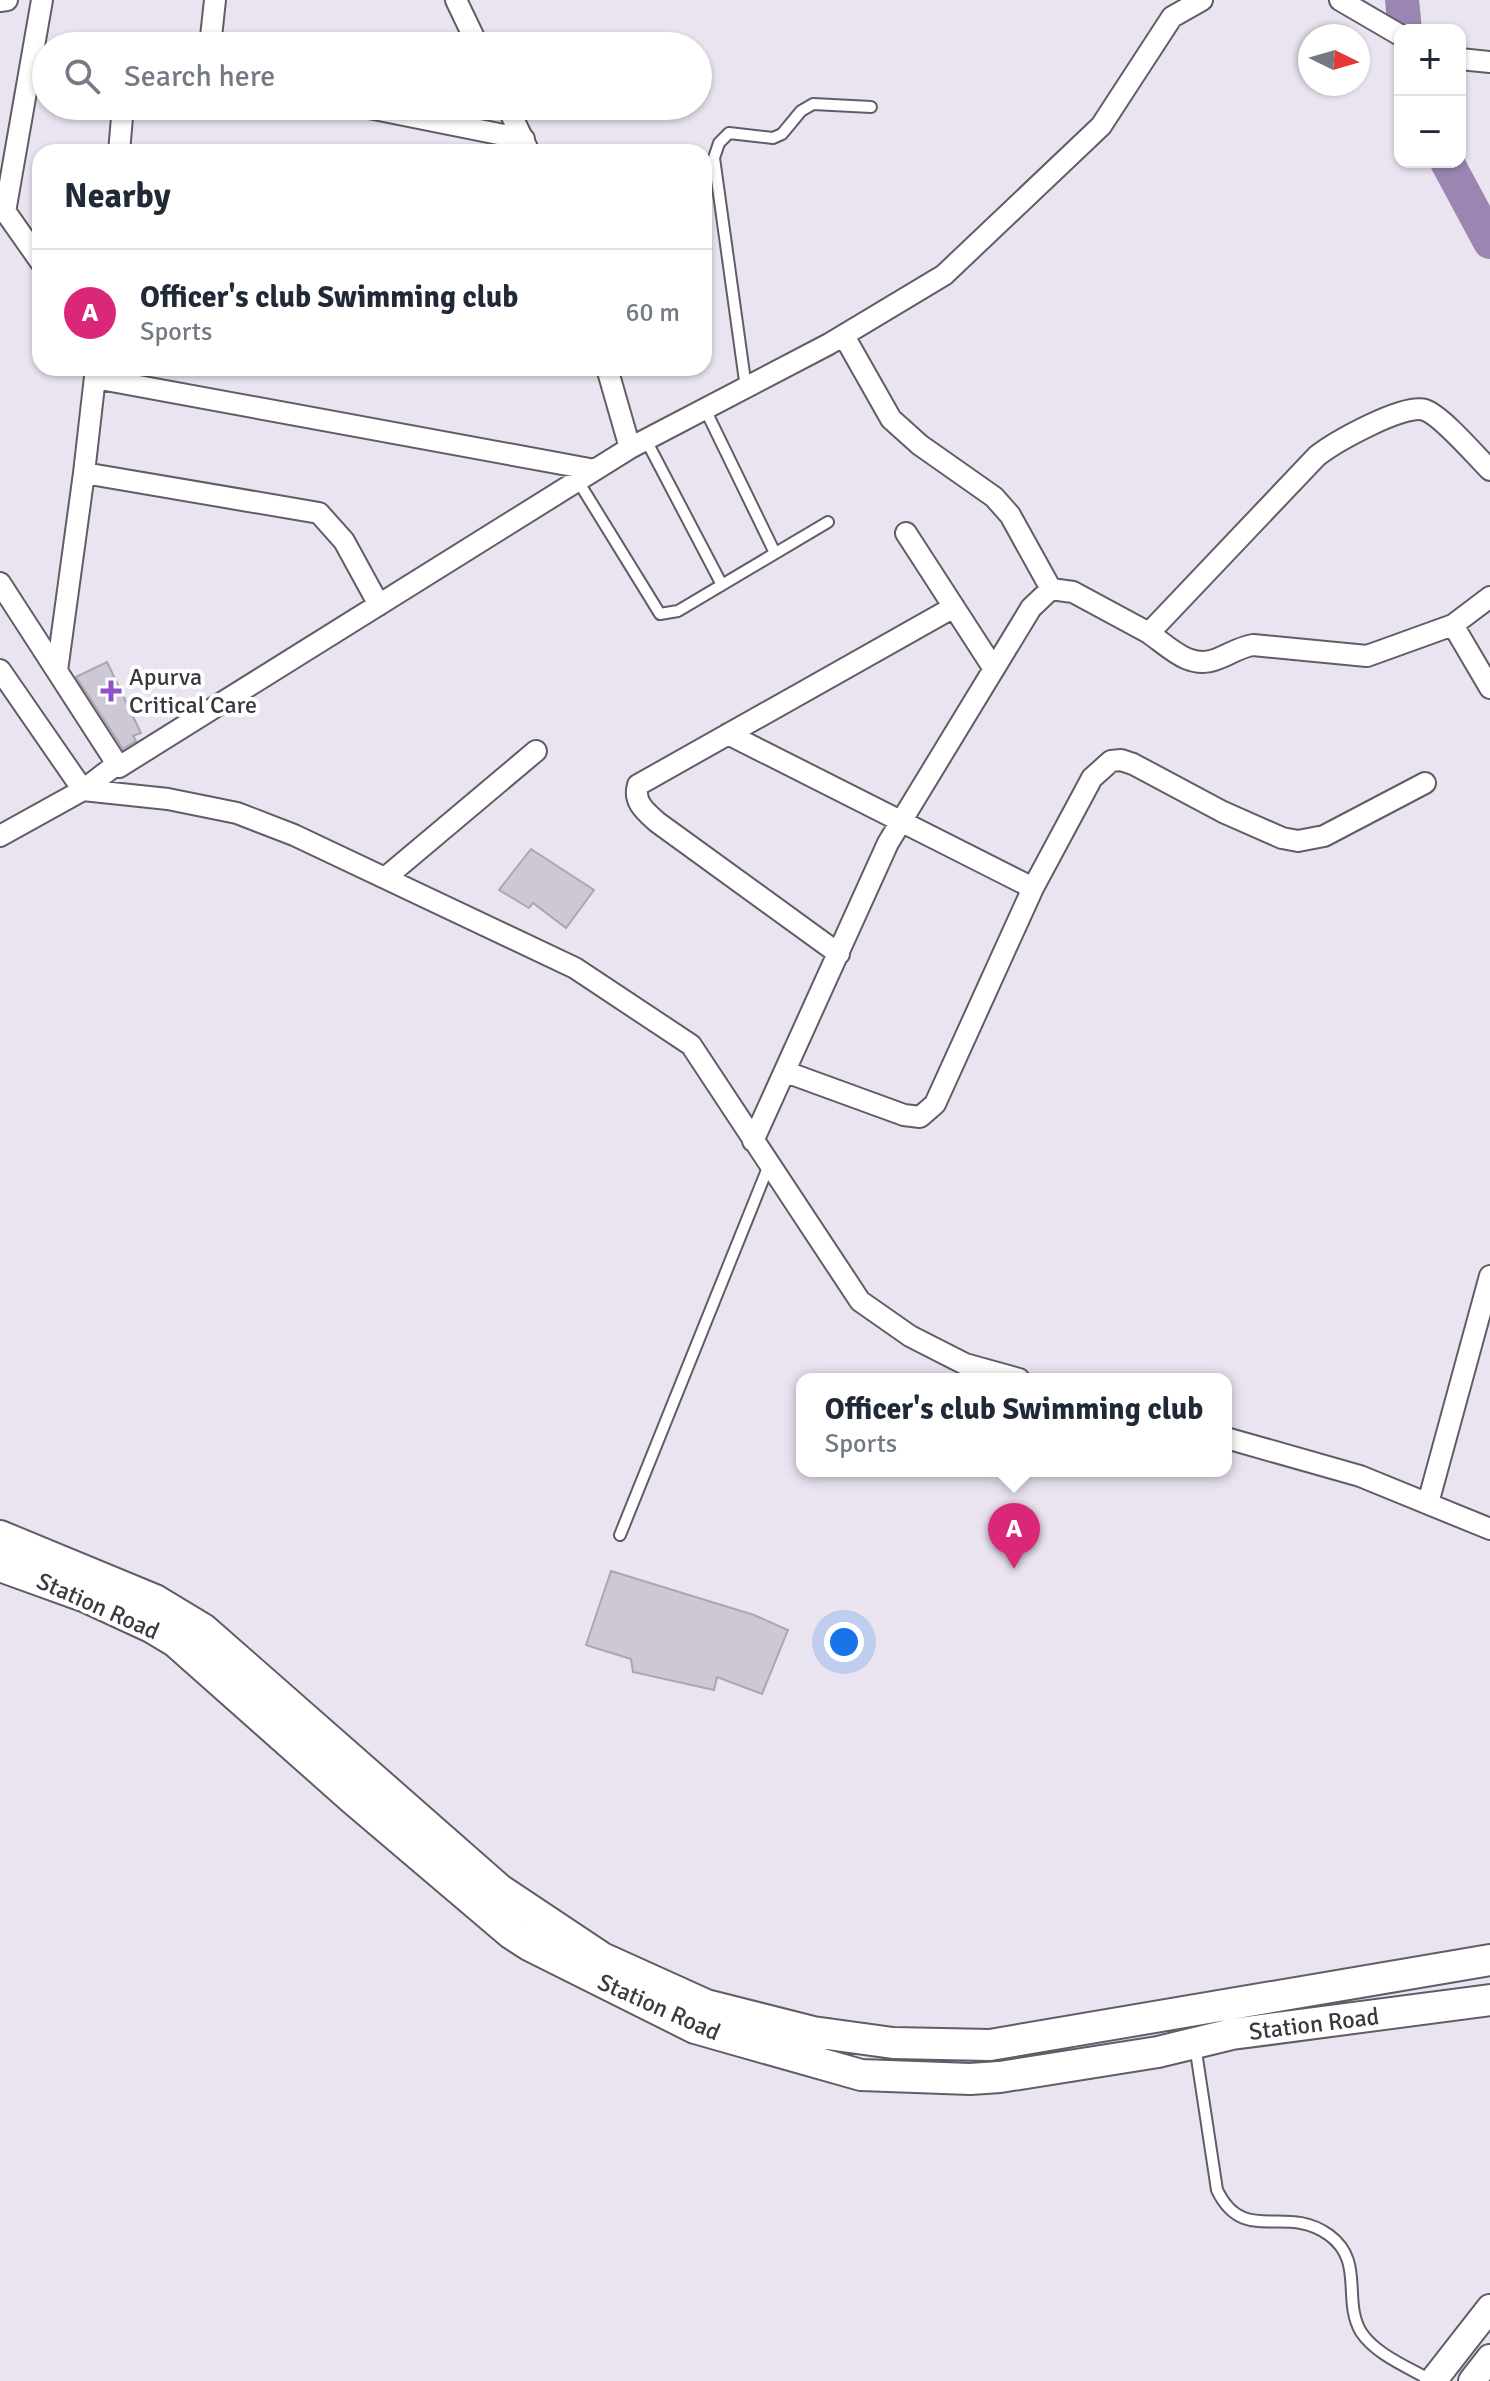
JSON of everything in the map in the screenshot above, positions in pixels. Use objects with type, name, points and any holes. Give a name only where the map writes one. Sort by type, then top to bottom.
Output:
[{"type":"main road","name":"Station Road","points":[[0,1536],[150,1612]]},
{"type":"main road","name":"Station Road","points":[[0,1566],[86,1597],[150,1612],[203,1629],[492,1900],[529,1945],[695,2028],[852,2074],[986,2078],[1158,2052],[1232,2034],[1490,2000]]},
{"type":"main road","name":"Station Road","points":[[492,1900],[602,1958],[706,2005],[813,2032],[893,2043],[990,2045],[1490,1960]]},
{"type":"street","points":[[0,1],[7,0]]},
{"type":"street","points":[[36,32],[42,0]]},
{"type":"street","points":[[212,32],[215,0]]},
{"type":"street","points":[[456,0],[471,32]]},
{"type":"street","points":[[0,583],[119,767],[638,444],[844,336],[944,275],[1101,126],[1172,17],[1202,0]]},
{"type":"street","points":[[1347,4],[1394,31]]},
{"type":"street","points":[[32,53],[3,208],[32,250]]},
{"type":"street","points":[[1466,60],[1490,62]]},
{"type":"street","points":[[120,144],[122,120]]},
{"type":"street","points":[[417,120],[518,144]]},
{"type":"street","points":[[514,120],[525,144]]},
{"type":"street","points":[[844,336],[891,419],[920,445],[994,497],[1010,515],[1051,589]]},
{"type":"street","points":[[57,671],[95,376]]},
{"type":"street","points":[[109,376],[586,476]]},
{"type":"street","points":[[610,376],[638,444]]},
{"type":"street","points":[[1149,633],[1290,482],[1335,442],[1413,408],[1434,414],[1490,470]]},
{"type":"street","points":[[84,473],[319,513],[344,541],[379,605]]},
{"type":"street","points":[[906,533],[994,669]]},
{"type":"street","points":[[753,1141],[888,843],[1031,608],[1042,595],[1051,589],[1073,592],[1149,633],[1194,662],[1206,662],[1253,645],[1367,656],[1453,625],[1490,597]]},
{"type":"street","points":[[839,954],[657,822],[639,803],[638,785],[954,607]]},
{"type":"street","points":[[1453,625],[1490,688]]},
{"type":"street","points":[[0,670],[83,790],[168,799],[237,813],[294,835],[575,968],[691,1045],[860,1301],[910,1336],[965,1364],[997,1373]]},
{"type":"street","points":[[728,734],[1033,888]]},
{"type":"street","points":[[385,878],[536,751]]},
{"type":"street","points":[[786,1072],[904,1115],[920,1117],[928,1112],[935,1104],[1033,888],[1092,778],[1111,761],[1133,764],[1223,812],[1282,838],[1298,841],[1324,836],[1425,783]]},
{"type":"street","points":[[0,836],[83,790],[117,764]]},
{"type":"street","points":[[1428,1503],[1490,1276]]},
{"type":"street","points":[[1232,1440],[1360,1476],[1490,1529]]},
{"type":"street","points":[[1432,2381],[1490,2308]]},
{"type":"street","points":[[1472,2381],[1490,2358]]},
{"type":"lane","points":[[746,388],[714,158],[719,143],[729,133],[773,138],[782,134],[801,111],[813,104],[871,107]]},
{"type":"lane","points":[[705,409],[775,553]]},
{"type":"lane","points":[[638,444],[722,585]]},
{"type":"lane","points":[[586,476],[660,614],[678,611],[828,522]]},
{"type":"lane","points":[[620,1535],[769,1165]]},
{"type":"lane","points":[[1195,2043],[1217,2190],[1225,2206],[1233,2215],[1246,2220],[1292,2220],[1314,2226],[1332,2237],[1344,2251],[1353,2275],[1355,2315],[1362,2332],[1374,2346],[1432,2381]]},
{"type":"building","points":[[107,662],[141,733],[133,736],[136,741],[123,749],[76,677]]},
{"type":"building","points":[[531,849],[594,890],[566,928],[533,903],[529,908],[499,890]]},
{"type":"building","points":[[611,1571],[754,1615],[788,1630],[762,1694],[717,1677],[714,1690],[633,1672],[631,1659],[586,1645]]},
{"type":"waterway","points":[[1402,0],[1404,24]]},
{"type":"waterway","points":[[1450,168],[1490,242]]},
{"type":"place","name":"Apurva Critical Care","points":[[111,691]]},
{"type":"place","name":"Officer's club Swimming club","points":[[1014,1569]]}]
